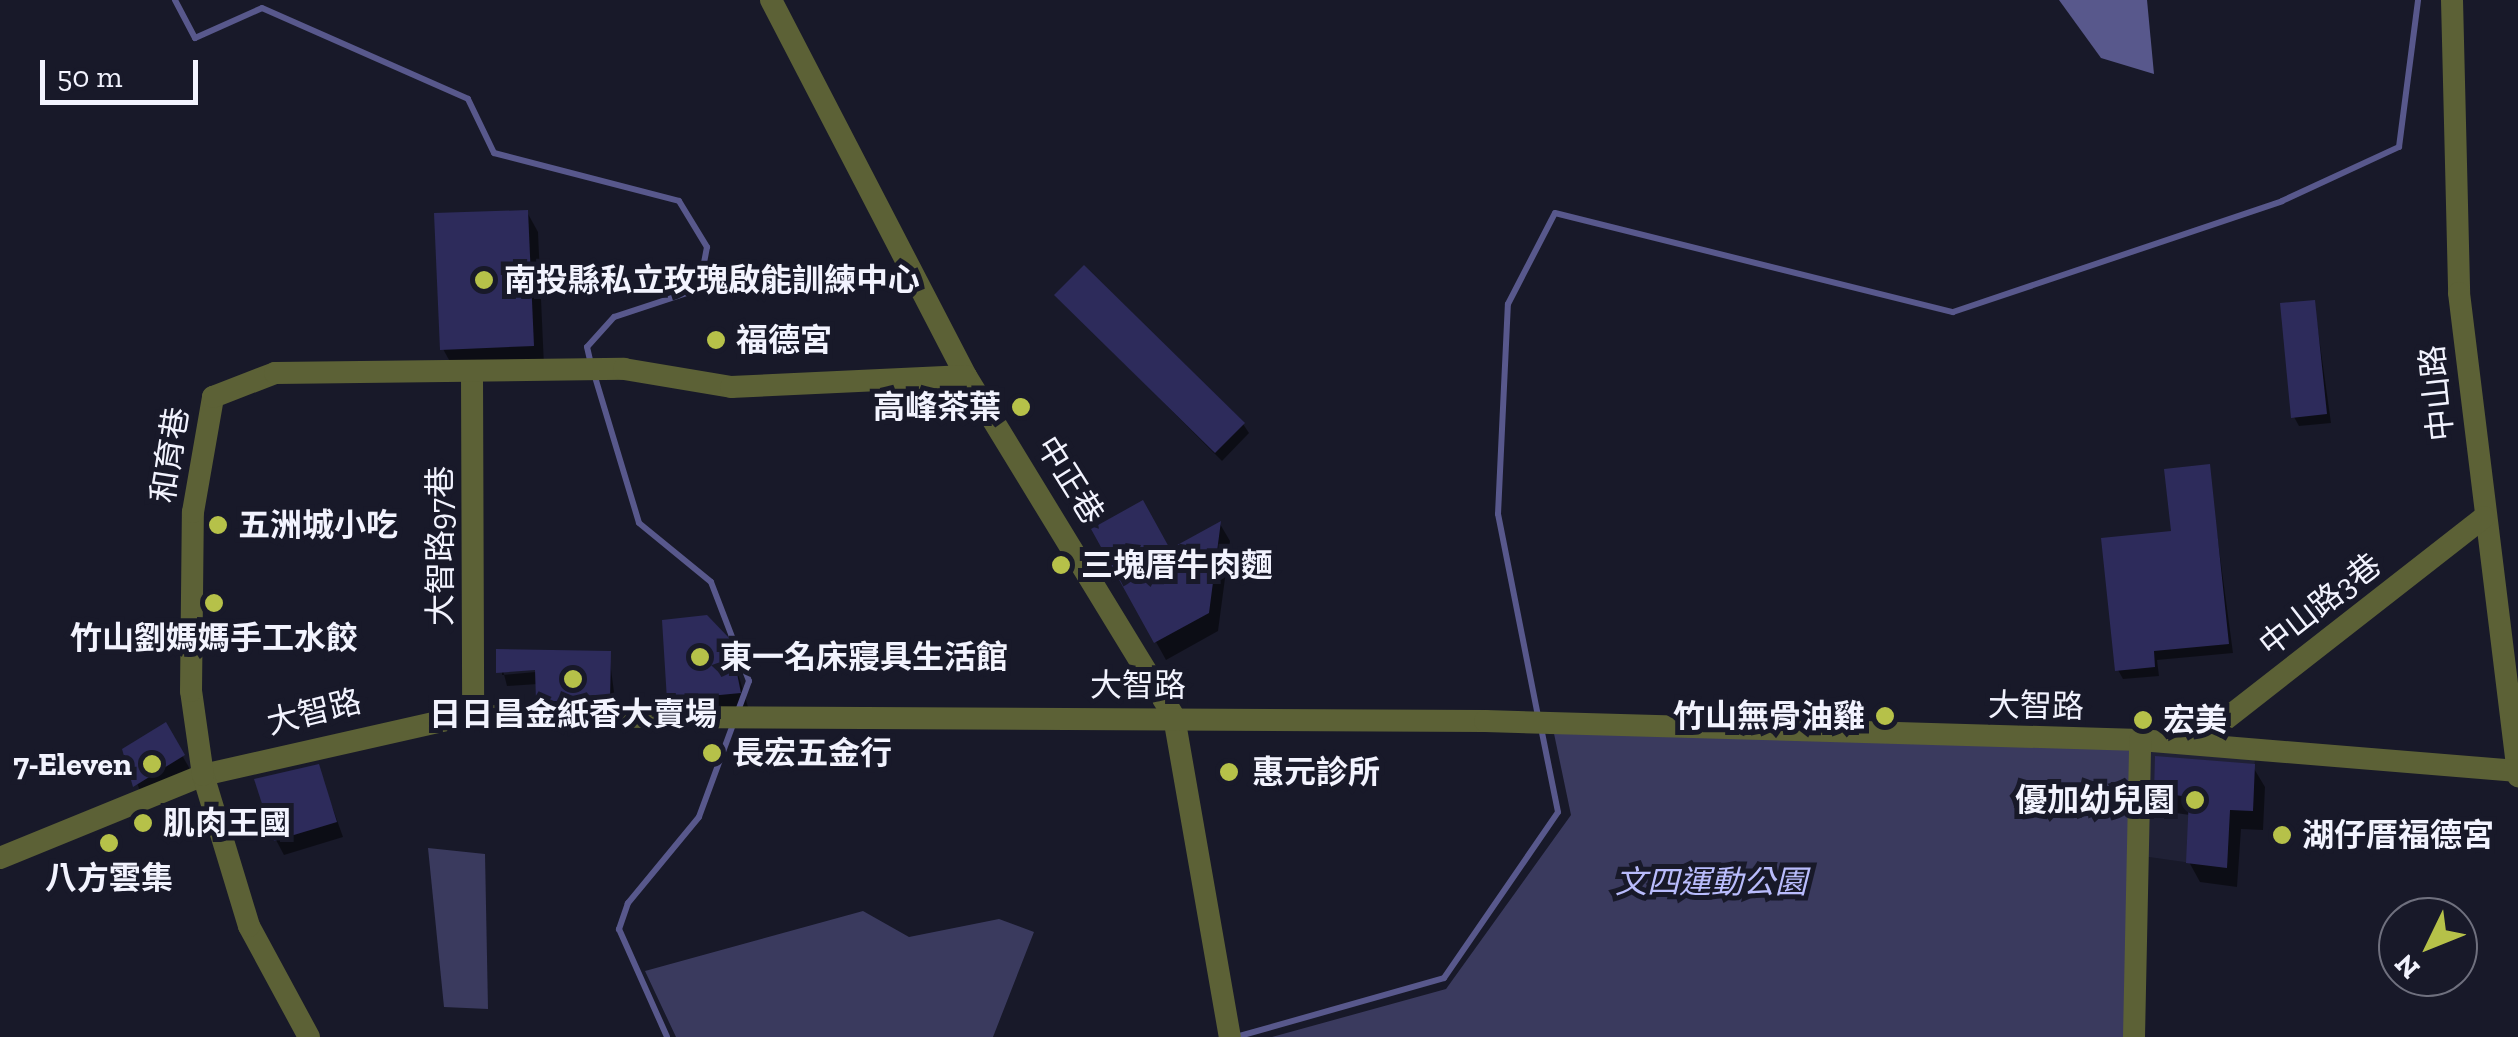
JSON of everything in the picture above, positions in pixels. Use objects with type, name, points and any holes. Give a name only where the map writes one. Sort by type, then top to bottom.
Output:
[{"type":"street","name":"中正巷","points":[[770,0],[966,376],[1174,717],[1229,1030]]},
{"type":"street","name":"中山路","points":[[2452,0],[2459,294],[2517,772]]},
{"type":"street","name":"和育巷","points":[[203,774],[191,691],[192,512],[213,397],[275,373],[472,376],[578,368],[624,369],[732,386],[966,376]]},
{"type":"street","name":"大智路97巷","points":[[472,376],[473,716]]},
{"type":"street","name":"中山路3巷","points":[[2196,743],[2484,517]]},
{"type":"street","name":"大智路","points":[[0,858],[203,774],[392,726],[473,716],[1526,722],[2140,740],[2517,772]]},
{"type":"street","points":[[2134,1037],[2140,740]]},
{"type":"street","points":[[203,774],[249,926],[310,1037]]},
{"type":"shaded area","points":[[2059,0],[2147,0],[2154,74],[2101,58]]},
{"type":"shaded area","name":"優加幼兒園","points":[[2140,749],[2255,755],[2253,811],[2230,810],[2227,868],[2135,855]]},
{"type":"green space","name":"文四運動公園","points":[[1552,724],[2140,740],[2129,1037],[1272,1037],[1446,989],[1571,815]]},
{"type":"green space","points":[[428,848],[485,854],[488,1009],[444,1007]]},
{"type":"green space","points":[[863,911],[909,937],[999,919],[1034,932],[993,1037],[676,1037],[645,971]]},
{"type":"building","name":"南投縣私立玫瑰啟能訓練中心","points":[[528,210],[534,346],[440,350],[434,213]]},
{"type":"building","points":[[1084,265],[1245,423],[1215,453],[1054,295]]},
{"type":"building","points":[[2315,300],[2327,414],[2291,418],[2280,303]]},
{"type":"building","points":[[2210,464],[2229,644],[2154,651],[2155,667],[2115,671],[2101,538],[2171,531],[2164,469]]},
{"type":"building","points":[[1143,500],[1170,549],[1221,521],[1209,613],[1154,643],[1091,529]]},
{"type":"building","name":"東一名床寢具生活館","points":[[707,615],[730,639],[741,693],[667,700],[662,620]]},
{"type":"building","name":"日日昌金紙香大賣場","points":[[496,649],[611,651],[610,702],[536,701],[535,670],[496,673]]},
{"type":"building","name":"7-Eleven","points":[[166,722],[185,755],[133,787],[122,749]]},
{"type":"building","points":[[2155,756],[2255,764],[2253,811],[2230,810],[2227,868],[2186,863],[2189,797],[2154,792]]},
{"type":"building","points":[[319,764],[337,822],[274,841],[254,779]]},
{"type":"waterway","points":[[175,0],[195,38],[262,8],[468,99],[494,153],[679,201],[707,247],[699,289],[614,317],[587,347],[591,365]]},
{"type":"waterway","points":[[1538,716],[1498,514],[1508,304],[1555,213],[1953,312],[2282,201],[2399,147],[2418,0]]},
{"type":"waterway","points":[[595,377],[639,523],[711,582],[749,681],[699,817],[628,903],[619,929],[667,1037]]},
{"type":"waterway","points":[[1236,1037],[1444,978],[1558,812],[1541,728]]},
{"type":"place","name":"南投縣私立玫瑰啟能訓練中心","points":[[484,280]]},
{"type":"place","name":"福德宮","points":[[716,340]]},
{"type":"place","name":"高峰茶葉","points":[[1021,407]]},
{"type":"place","name":"五洲城小吃","points":[[218,525]]},
{"type":"place","name":"三塊厝牛肉麵","points":[[1061,565]]},
{"type":"place","name":"竹山劉媽媽手工水餃","points":[[214,603]]},
{"type":"place","name":"東一名床寢具生活館","points":[[700,657]]},
{"type":"place","name":"日日昌金紙香大賣場","points":[[573,679]]},
{"type":"place","name":"竹山無骨油雞","points":[[1885,716]]},
{"type":"place","name":"宏美","points":[[2143,720]]},
{"type":"place","name":"長宏五金行","points":[[712,753]]},
{"type":"place","name":"7-Eleven","points":[[152,764]]},
{"type":"place","name":"惠元診所","points":[[1229,772]]},
{"type":"place","name":"優加幼兒園","points":[[2195,800]]},
{"type":"place","name":"肌肉王國","points":[[143,823]]},
{"type":"place","name":"湖仔厝福德宮","points":[[2282,835]]},
{"type":"place","name":"八方雲集","points":[[109,843]]}]
